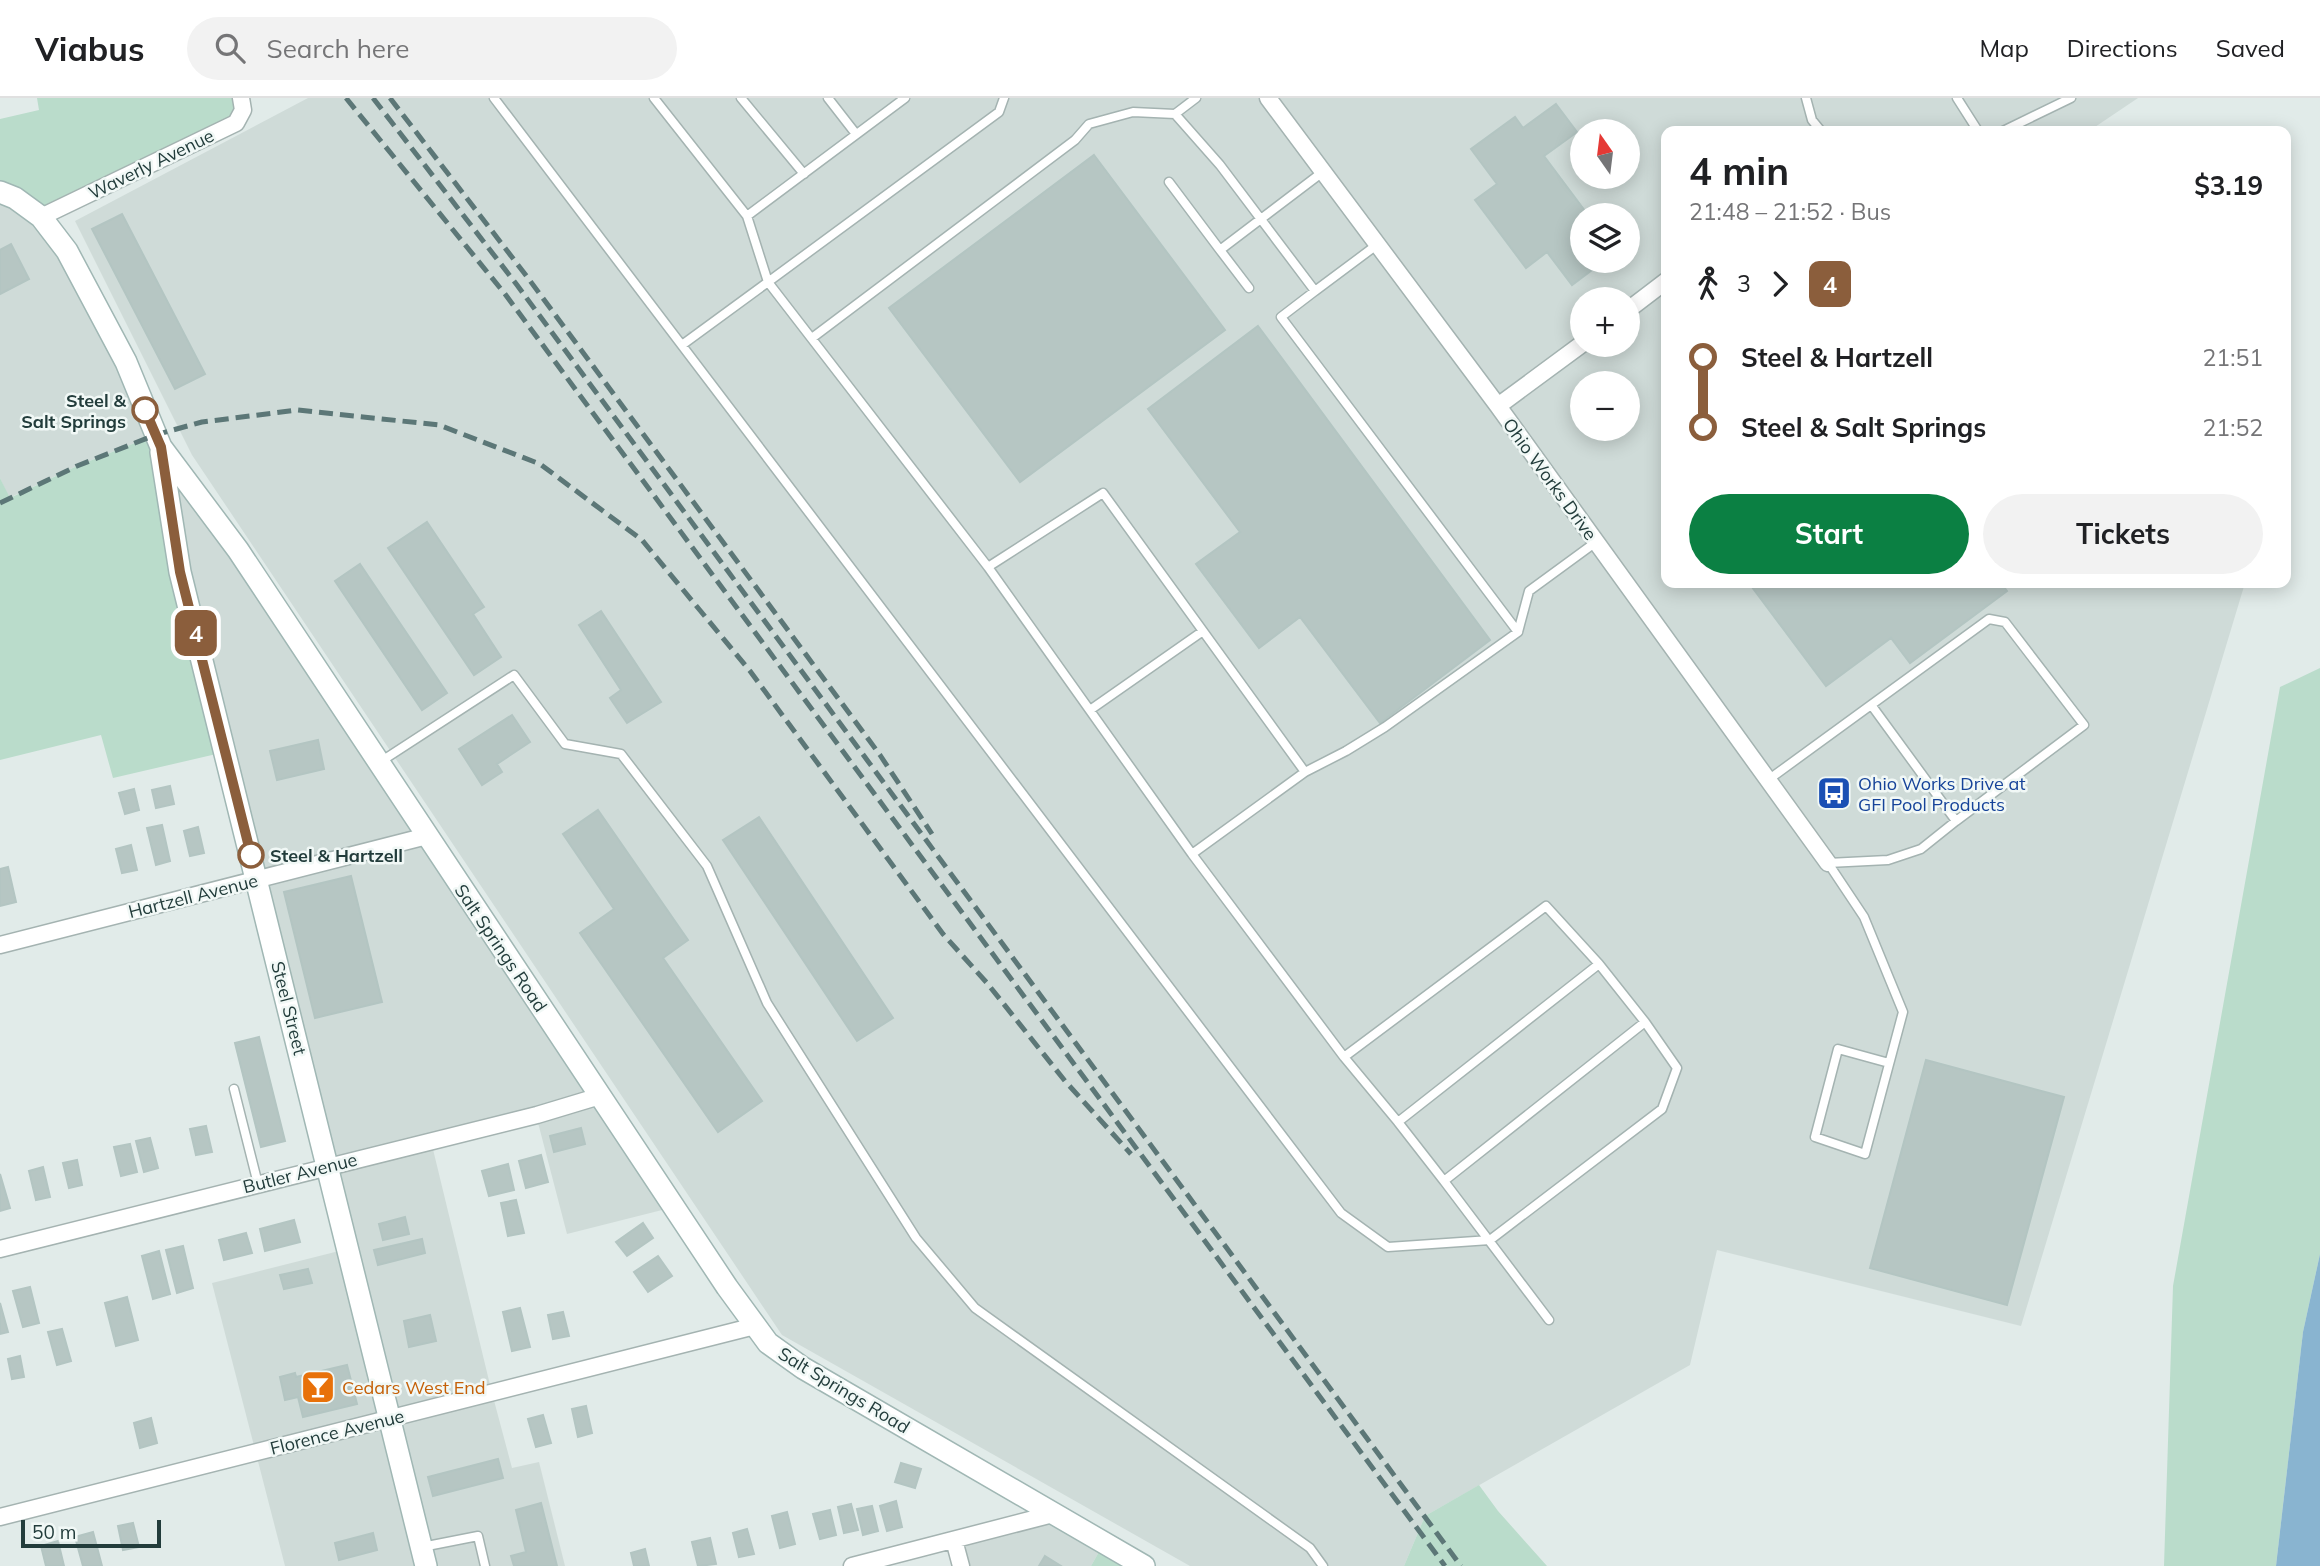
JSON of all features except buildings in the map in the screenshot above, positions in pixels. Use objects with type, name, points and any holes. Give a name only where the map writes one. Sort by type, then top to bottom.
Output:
[{"type":"street","name":"Waverly Avenue","points":[[40,217],[236,123],[243,110],[241,98]]},
{"type":"street","name":"Ohio Works Drive","points":[[1268,98],[1498,407],[1828,863]]},
{"type":"street","name":"Salt Springs Road","points":[[0,192],[15,198],[40,217],[68,251],[126,362],[161,447],[238,550],[600,1096],[768,1343],[795,1363],[1144,1566]]},
{"type":"street","points":[[1640,301],[1661,285]]},
{"type":"street","points":[[1498,407],[1570,353]]},
{"type":"street","name":"Steel Street","points":[[161,447],[180,572],[424,1557]]},
{"type":"street","name":"Hartzell Avenue","points":[[0,945],[427,836]]},
{"type":"street","name":"Butler Avenue","points":[[0,1249],[537,1115],[600,1096]]},
{"type":"street","name":"Florence Avenue","points":[[0,1517],[755,1325]]},
{"type":"street","points":[[852,1566],[1053,1514]]},
{"type":"street","points":[[954,1540],[961,1566]]},
{"type":"lane","points":[[494,98],[1341,1213],[1388,1247],[1490,1240],[1662,1109],[1677,1068],[1599,964],[1546,906],[1343,1057]]},
{"type":"lane","points":[[654,98],[747,216],[768,282],[988,567],[1192,854],[1343,1057],[1398,1122],[1549,1320]]},
{"type":"lane","points":[[741,98],[804,174]]},
{"type":"lane","points":[[828,98],[856,134]]},
{"type":"lane","points":[[747,216],[905,98]]},
{"type":"lane","points":[[682,345],[999,112],[1004,98]]},
{"type":"lane","points":[[812,338],[1075,140],[1089,124],[1133,112],[1175,114],[1196,98]]},
{"type":"lane","points":[[1806,98],[1812,120],[1817,126]]},
{"type":"lane","points":[[1957,98],[1975,126]]},
{"type":"lane","points":[[2013,126],[2071,98]]},
{"type":"lane","points":[[1175,114],[1220,165],[1315,291]]},
{"type":"lane","points":[[1220,250],[1324,171]]},
{"type":"lane","points":[[1169,182],[1249,288]]},
{"type":"lane","points":[[1378,244],[1281,317],[1518,632]]},
{"type":"lane","points":[[988,567],[1103,493],[1305,772]]},
{"type":"lane","points":[[1192,854],[1305,772],[1385,727],[1518,632],[1529,591],[1596,542]]},
{"type":"lane","points":[[1769,780],[1989,619],[2005,622],[2084,725],[1921,849],[1888,860],[1828,863]]},
{"type":"lane","points":[[1090,710],[1203,631]]},
{"type":"lane","points":[[379,764],[514,675],[565,744],[621,754],[707,866],[767,1003],[916,1238],[975,1308],[1310,1548],[1323,1566]]},
{"type":"lane","points":[[1872,706],[1956,821]]},
{"type":"lane","points":[[1828,863],[1864,917],[1903,1012],[1865,1154],[1815,1137],[1838,1049],[1889,1063]]},
{"type":"lane","points":[[1398,1122],[1599,964]]},
{"type":"lane","points":[[1444,1181],[1645,1022]]},
{"type":"lane","points":[[234,1089],[258,1184]]},
{"type":"lane","points":[[424,1557],[478,1536],[485,1566]]},
{"type":"shaded area","points":[[308,98],[2138,98],[2096,126],[1661,126],[1661,588],[2243,588],[2021,1326],[1717,1250],[1690,1365],[1425,1516],[1404,1566],[1190,1566],[782,1335],[192,455],[75,221]]},
{"type":"shaded area","points":[[0,192],[41,217],[155,435],[77,466],[9,498],[0,478]]},
{"type":"shaded area","points":[[161,447],[674,1207],[567,1234],[536,1115],[431,1141],[512,1468],[539,1462],[565,1566],[285,1566],[212,1283],[347,1249]]},
{"type":"shaded area","points":[[1053,1514],[1104,1543],[1091,1566],[961,1566],[954,1540]]},
{"type":"green space","points":[[37,98],[241,98],[241,118],[41,217],[0,192],[0,119],[39,110]]},
{"type":"green space","points":[[155,435],[225,752],[113,778],[101,735],[0,760],[0,478],[10,498],[77,466]]},
{"type":"green space","points":[[2320,668],[2320,1254],[2303,1332],[2276,1566],[2164,1566],[2173,1286],[2280,687]]},
{"type":"green space","points":[[1479,1485],[1498,1511],[1547,1566],[1404,1566],[1425,1516]]},
{"type":"green space","points":[[1104,1543],[1144,1566],[1091,1566]]},
{"type":"water","points":[[2320,1254],[2320,1566],[2276,1566],[2303,1332]]},
{"type":"railway","points":[[346,98],[505,294],[1445,1566]]},
{"type":"railway","points":[[373,98],[517,285],[1461,1566]]},
{"type":"railway","points":[[390,98],[528,278],[880,755],[932,834]]},
{"type":"railway","points":[[0,503],[77,466],[155,435],[202,422],[298,410],[439,425],[540,464],[642,540],[750,671],[943,934],[987,983],[1065,1081],[1131,1154]]},
{"type":"bus line","name":"4","points":[[145,410],[161,447],[180,572],[251,855]]},
{"type":"place","name":"Steel & Salt Springs","points":[[145,410]]},
{"type":"place","name":"Ohio Works Drive at GFI Pool Products","points":[[1834,793]]},
{"type":"place","name":"Steel & Hartzell","points":[[251,855]]},
{"type":"place","name":"Cedars West End","points":[[318,1387]]}]
